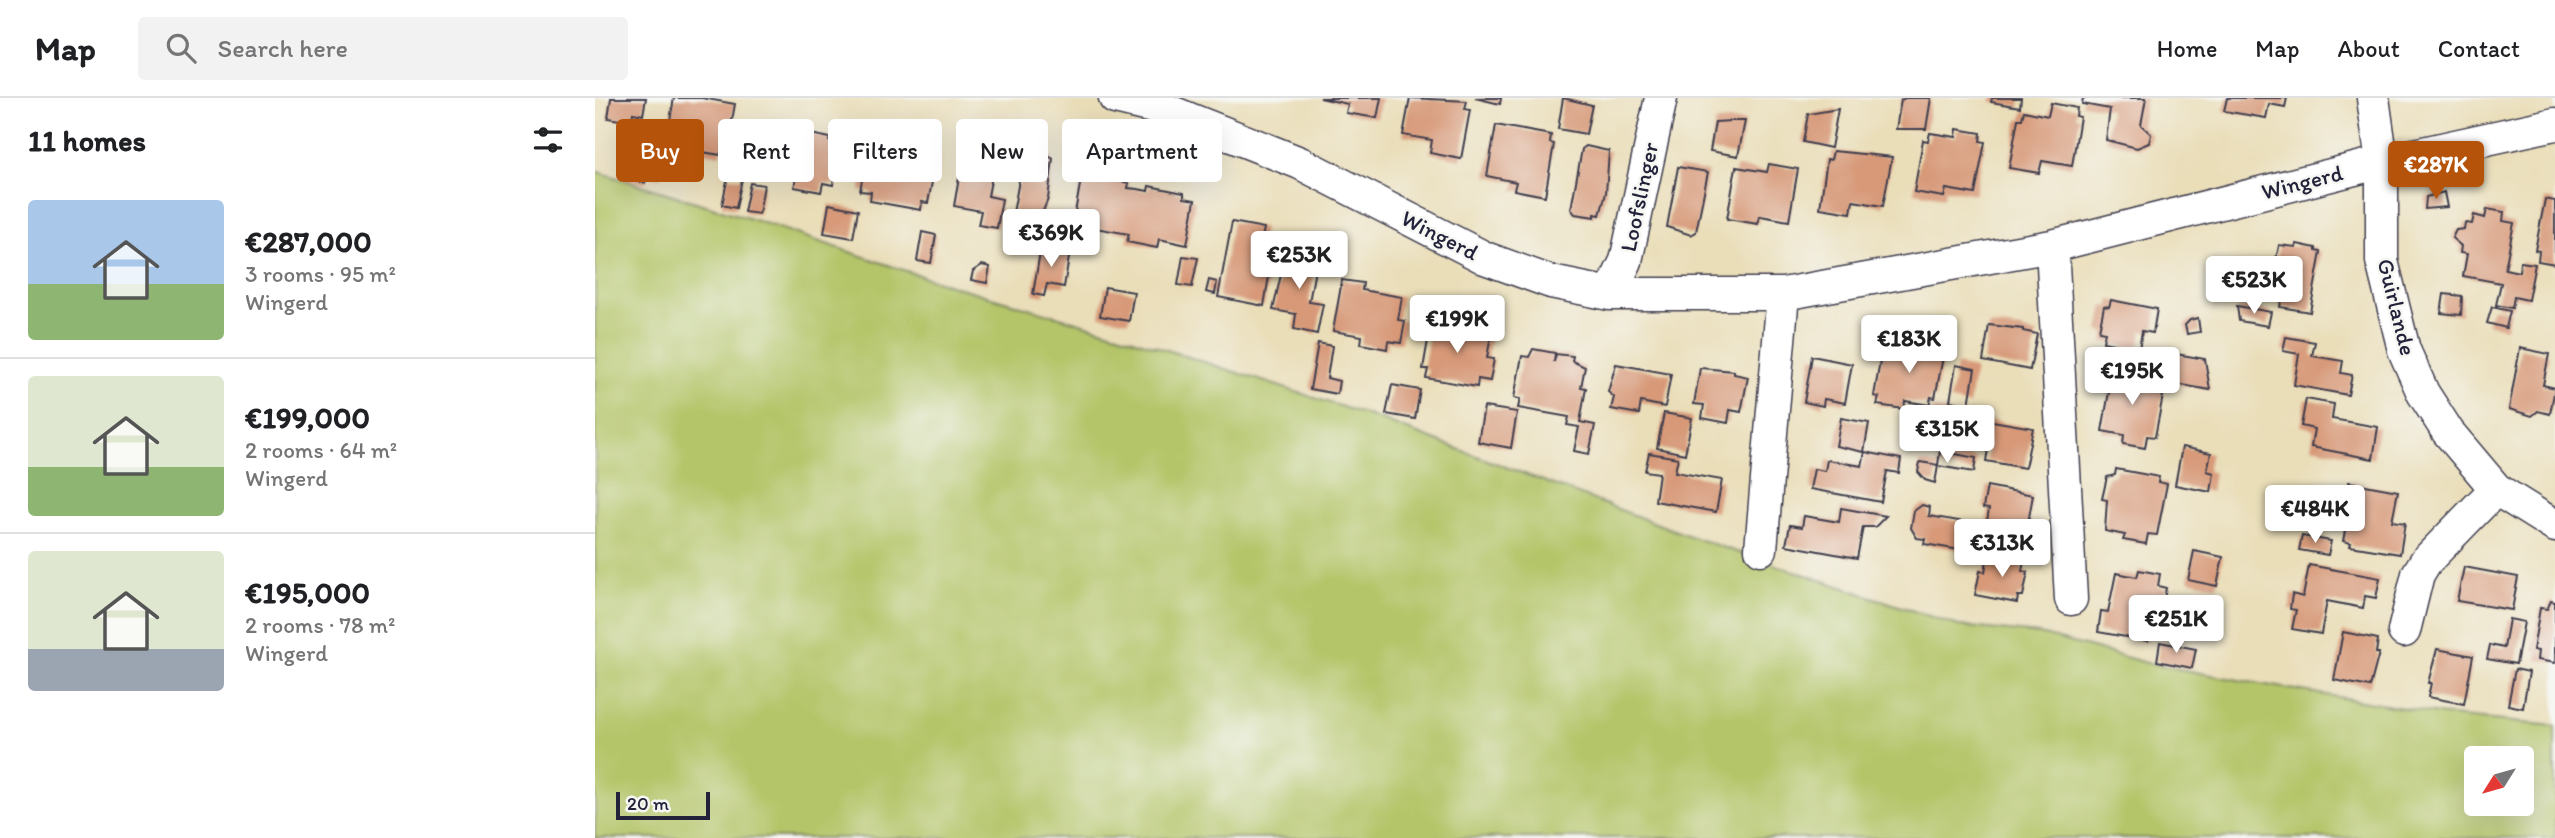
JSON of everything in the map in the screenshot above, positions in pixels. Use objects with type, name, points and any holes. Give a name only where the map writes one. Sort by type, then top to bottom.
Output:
[{"type":"street","name":"Wingerd","points":[[1115,98],[1169,111],[1300,163],[1485,258],[1551,282],[1611,294],[1783,294],[2052,246],[2382,162],[2555,124]]},
{"type":"street","name":"Loofslinger","points":[[1611,294],[1626,261],[1661,98]]},
{"type":"street","name":"Guirlande","points":[[2373,98],[2382,162],[2382,261],[2404,350],[2423,393],[2448,432],[2496,489],[2555,526]]},
{"type":"street","points":[[2052,246],[2071,599]]},
{"type":"street","points":[[1761,549],[1783,294]]},
{"type":"street","points":[[2404,631],[2418,574],[2426,561],[2496,489]]},
{"type":"green space","points":[[595,171],[616,177],[616,182],[631,182],[764,223],[933,280],[1118,334],[1370,416],[1695,538],[1959,626],[2040,634],[2147,663],[2450,716],[2555,726],[2555,838],[595,838]]},
{"type":"building","points":[[611,98],[646,98],[643,115],[633,113],[632,119],[608,118]]},
{"type":"building","points":[[674,98],[702,98],[735,104],[732,119],[718,119],[718,155],[704,152],[704,119],[670,119]]},
{"type":"building","points":[[1320,98],[1381,98],[1377,118],[1346,113],[1348,104]]},
{"type":"building","points":[[1410,98],[1467,101],[1465,109],[1470,110],[1461,159],[1430,153],[1432,140],[1403,135]]},
{"type":"building","points":[[1475,98],[1501,98],[1500,104]]},
{"type":"building","points":[[1563,98],[1592,105],[1586,134],[1558,129]]},
{"type":"building","points":[[1931,98],[1926,129],[1896,129],[1901,100]]},
{"type":"building","points":[[1992,98],[2021,98],[2020,107],[1991,102]]},
{"type":"building","points":[[2083,98],[2146,98],[2141,125],[2151,134],[2149,143],[2137,148],[2106,140],[2110,109],[2082,104]]},
{"type":"building","points":[[2227,98],[2287,98],[2285,107],[2269,104],[2266,118],[2224,111]]},
{"type":"building","points":[[2051,103],[2077,108],[2076,116],[2080,117],[2072,166],[2042,161],[2039,173],[2009,168],[2018,119],[2022,119],[2024,111],[2048,116]]},
{"type":"building","points":[[1838,109],[1831,148],[1803,142],[1808,114]]},
{"type":"building","points":[[1745,121],[1738,156],[1710,151],[1715,122]]},
{"type":"building","points":[[1496,125],[1551,135],[1550,143],[1554,144],[1545,196],[1514,190],[1516,182],[1487,176]]},
{"type":"building","points":[[1957,129],[1981,133],[1980,141],[1985,142],[1975,194],[1946,189],[1944,197],[1914,192],[1923,140],[1928,141],[1930,133],[1956,137]]},
{"type":"building","points":[[814,135],[828,138],[828,182],[834,182],[833,185],[823,183],[821,192],[794,187],[795,182],[814,182]]},
{"type":"building","points":[[1586,146],[1609,151],[1606,193],[1600,215],[1595,214],[1595,217],[1575,214],[1571,209],[1582,149]]},
{"type":"building","points":[[1833,151],[1892,157],[1883,206],[1853,201],[1851,213],[1820,208],[1827,159],[1831,160]]},
{"type":"building","points":[[1048,157],[1053,158],[1048,199],[1037,226],[1014,222],[1016,214],[1013,213],[1019,182],[1048,182]]},
{"type":"building","points":[[1769,164],[1798,169],[1789,221],[1760,216],[1758,224],[1727,219],[1736,167],[1767,172]]},
{"type":"building","points":[[1678,167],[1708,172],[1696,232],[1691,235],[1667,227]]},
{"type":"building","points":[[727,182],[741,182],[736,208],[722,205]]},
{"type":"building","points":[[862,182],[932,182],[928,203],[922,202],[921,210],[870,201],[871,192],[860,191]]},
{"type":"building","points":[[958,182],[991,182],[988,196],[1002,199],[997,228],[978,225],[981,211],[954,206]]},
{"type":"building","points":[[1080,182],[1124,182],[1129,183],[1128,188],[1148,191],[1149,186],[1184,193],[1184,198],[1195,200],[1187,245],[1159,239],[1157,248],[1127,242],[1129,234],[1073,224]]},
{"type":"building","points":[[750,183],[764,185],[759,214],[744,212]]},
{"type":"building","points":[[2444,192],[2447,207],[2425,209],[2426,197]]},
{"type":"building","points":[[2545,199],[2555,201],[2555,264],[2538,261],[2539,251],[2535,250]]},
{"type":"building","points":[[829,204],[858,210],[853,238],[824,233]]},
{"type":"building","points":[[2487,209],[2504,212],[2503,221],[2514,223],[2505,269],[2519,272],[2520,262],[2535,264],[2528,300],[2514,297],[2512,308],[2496,305],[2501,283],[2463,276],[2467,254],[2460,253],[2461,246],[2452,238],[2456,230],[2464,229],[2465,223],[2472,224],[2474,215],[2485,218]]},
{"type":"building","points":[[1232,222],[1264,228],[1255,274],[1269,276],[1264,306],[1218,297]]},
{"type":"building","points":[[922,232],[936,235],[931,263],[917,261]]},
{"type":"building","points":[[2297,244],[2316,248],[2316,251],[2321,252],[2310,312],[2280,307],[2286,276],[2273,274],[2279,245],[2296,247]]},
{"type":"building","points":[[1041,246],[1070,251],[1064,287],[1047,284],[1044,296],[1033,294]]},
{"type":"building","points":[[1287,248],[1302,250],[1303,257],[1308,255],[1317,259],[1309,302],[1323,304],[1317,334],[1294,329],[1296,314],[1273,310]]},
{"type":"building","points":[[1183,256],[1198,258],[1192,287],[1178,285]]},
{"type":"building","points":[[982,265],[990,267],[987,283],[971,280],[973,271]]},
{"type":"building","points":[[1209,280],[1217,282],[1215,294],[1206,292]]},
{"type":"building","points":[[1342,280],[1363,283],[1362,290],[1402,297],[1398,320],[1405,321],[1401,343],[1388,341],[1387,349],[1361,344],[1362,336],[1333,331]]},
{"type":"building","points":[[1105,287],[1134,292],[1129,321],[1100,316]]},
{"type":"building","points":[[2444,294],[2462,296],[2461,315],[2441,313]]},
{"type":"building","points":[[2111,300],[2157,309],[2153,333],[2142,331],[2139,349],[2103,342],[2105,332],[2099,331],[2104,306],[2109,307]]},
{"type":"building","points":[[2237,306],[2271,312],[2268,326],[2239,321]]},
{"type":"building","points":[[2492,307],[2510,311],[2506,328],[2487,323]]},
{"type":"building","points":[[1432,317],[1453,321],[1451,328],[1491,335],[1487,358],[1494,359],[1490,381],[1478,379],[1477,387],[1426,378],[1428,369],[1423,369]]},
{"type":"building","points":[[2198,318],[2200,332],[2187,334],[2185,325]]},
{"type":"building","points":[[1989,325],[2023,329],[2037,334],[2030,370],[1983,361]]},
{"type":"building","points":[[2286,337],[2315,342],[2312,356],[2343,361],[2341,373],[2352,375],[2348,395],[2294,385],[2299,354],[2283,351]]},
{"type":"building","points":[[1914,341],[1945,347],[1935,398],[1931,397],[1929,405],[1905,401],[1904,409],[1877,405],[1879,397],[1874,396],[1883,344],[1912,349]]},
{"type":"building","points":[[1318,343],[1332,346],[1327,378],[1339,381],[1337,394],[1310,389]]},
{"type":"building","points":[[2520,348],[2549,354],[2543,385],[2555,388],[2550,414],[2538,411],[2532,416],[2509,409]]},
{"type":"building","points":[[1533,349],[1555,353],[1554,362],[1556,354],[1573,356],[1572,361],[1585,367],[1581,387],[1586,388],[1580,422],[1595,425],[1589,454],[1574,451],[1579,427],[1567,425],[1569,417],[1518,408],[1520,399],[1514,398],[1522,356],[1529,357]]},
{"type":"building","points":[[2176,354],[2205,359],[2210,390],[2171,383]]},
{"type":"building","points":[[1812,356],[1852,364],[1845,403],[1824,399],[1823,406],[1804,402]]},
{"type":"building","points":[[1616,364],[1671,374],[1665,407],[1641,402],[1639,414],[1611,409],[1614,397],[1608,392]]},
{"type":"building","points":[[1956,365],[1975,369],[1969,405],[1950,401]]},
{"type":"building","points":[[1700,368],[1734,371],[1734,374],[1748,377],[1741,412],[1730,410],[1728,423],[1702,418],[1704,405],[1694,404]]},
{"type":"building","points":[[2106,370],[2157,379],[2156,384],[2165,385],[2155,437],[2147,436],[2145,448],[2123,444],[2124,435],[2102,431],[2109,392],[2102,390]]},
{"type":"building","points":[[1392,385],[1420,390],[1415,419],[1386,414]]},
{"type":"building","points":[[2306,399],[2334,404],[2332,419],[2378,427],[2373,459],[2311,447],[2314,429],[2301,426]]},
{"type":"building","points":[[1484,407],[1517,412],[1511,448],[1478,442]]},
{"type":"building","points":[[1933,409],[1948,412],[1942,441],[1928,438]]},
{"type":"building","points":[[1664,413],[1692,418],[1685,454],[1657,448]]},
{"type":"building","points":[[1841,418],[1869,423],[1864,452],[1836,446]]},
{"type":"building","points":[[1981,419],[2033,428],[2025,468],[1986,461],[1989,443],[1977,441]]},
{"type":"building","points":[[2182,447],[2211,453],[2207,471],[2214,473],[2211,492],[2175,485]]},
{"type":"building","points":[[1940,451],[1976,458],[1974,472],[1938,466],[1935,483],[1925,480],[1918,472],[1920,462],[1938,465]]},
{"type":"building","points":[[1865,452],[1901,459],[1899,473],[1887,471],[1881,502],[1810,489],[1814,469],[1825,471],[1827,460],[1862,466]]},
{"type":"building","points":[[1649,453],[1678,458],[1675,472],[1722,480],[1716,512],[1655,501],[1659,473],[1645,471]]},
{"type":"building","points":[[2116,469],[2159,477],[2158,482],[2167,484],[2157,535],[2148,534],[2146,544],[2123,540],[2125,535],[2105,531],[2107,500],[2102,499],[2107,477],[2115,475]]},
{"type":"building","points":[[2349,482],[2398,491],[2392,521],[2405,523],[2400,554],[2350,546],[2351,543],[2343,541],[2348,515],[2335,512],[2340,486],[2348,487]]},
{"type":"building","points":[[1987,486],[2033,495],[2026,534],[1986,527],[1989,509],[1983,508]]},
{"type":"building","points":[[1922,505],[1930,507],[1929,516],[1965,522],[1960,550],[1924,544],[1925,539],[1917,538],[1911,528],[1914,511]]},
{"type":"building","points":[[1841,508],[1886,516],[1875,527],[1863,527],[1857,558],[1786,545],[1790,525],[1802,527],[1804,516],[1839,522]]},
{"type":"building","points":[[2302,536],[2331,541],[2328,555],[2299,550]]},
{"type":"building","points":[[2194,551],[2223,557],[2217,586],[2188,580]]},
{"type":"building","points":[[1988,554],[2024,561],[2022,571],[2028,572],[2023,596],[2018,596],[2017,603],[1975,595],[1980,571],[1985,572]]},
{"type":"building","points":[[2309,565],[2380,578],[2376,598],[2365,596],[2363,608],[2327,601],[2321,634],[2292,629],[2296,610],[2290,609],[2292,594],[2303,597]]},
{"type":"building","points":[[2464,567],[2518,577],[2512,610],[2457,601]]},
{"type":"building","points":[[2139,570],[2160,574],[2158,586],[2166,588],[2157,638],[2149,636],[2148,641],[2098,632],[2101,611],[2108,612],[2116,573],[2137,577]]},
{"type":"building","points":[[2551,601],[2555,602],[2555,663],[2537,660],[2538,651],[2533,650],[2540,608],[2547,609]]},
{"type":"building","points":[[2509,619],[2524,622],[2516,664],[2487,659],[2490,645],[2504,648]]},
{"type":"building","points":[[2343,632],[2378,639],[2376,653],[2379,653],[2370,687],[2334,680]]},
{"type":"building","points":[[2160,642],[2196,649],[2192,668],[2157,661]]},
{"type":"building","points":[[2437,649],[2473,656],[2464,704],[2428,697],[2431,683],[2428,683]]},
{"type":"building","points":[[2515,669],[2529,672],[2523,708],[2508,705]]}]
